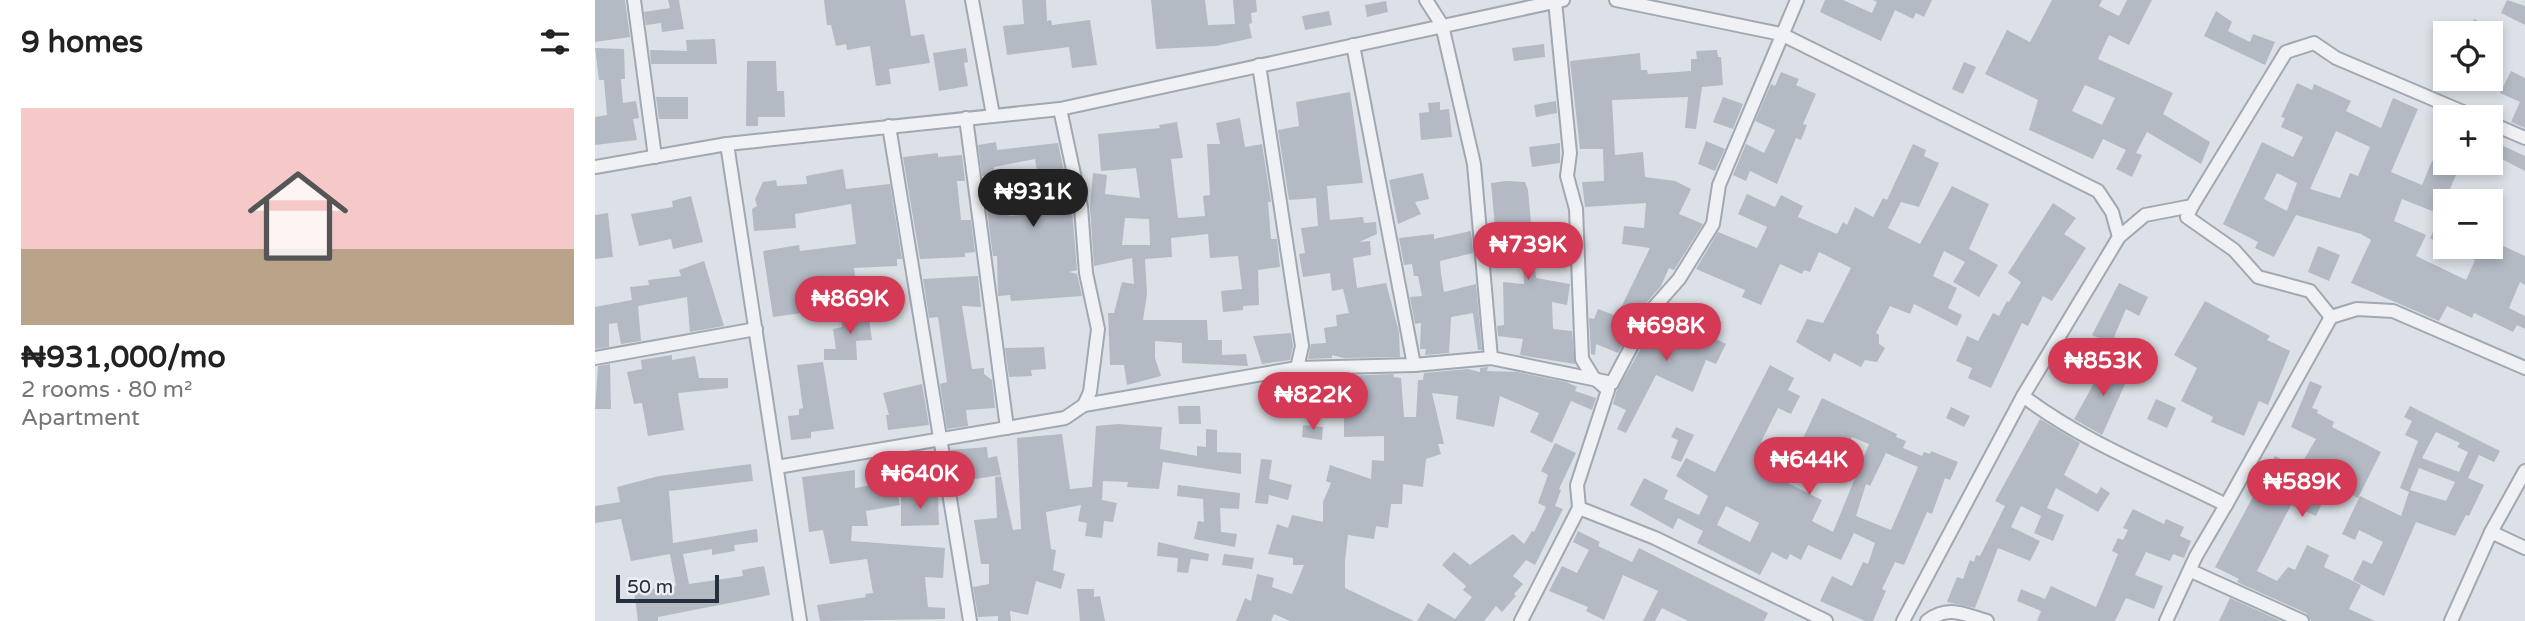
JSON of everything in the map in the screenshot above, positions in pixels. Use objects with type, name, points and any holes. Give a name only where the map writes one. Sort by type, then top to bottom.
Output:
[{"type":"street","points":[[633,0],[655,157]]},
{"type":"street","points":[[972,0],[993,115]]},
{"type":"street","points":[[1426,0],[1442,25],[1474,164],[1491,358]]},
{"type":"street","points":[[595,167],[727,144],[1060,109],[1563,0]]},
{"type":"street","points":[[1616,0],[1781,34],[2098,191],[2112,212],[2119,237]]},
{"type":"street","points":[[777,467],[1065,418],[1084,405],[1297,368],[1414,365],[1491,358],[1612,383],[1649,313],[1679,279],[1713,224],[1719,185],[1797,0]]},
{"type":"street","points":[[1521,621],[1579,508],[1577,485],[1608,390],[1593,377],[1582,359],[1576,209],[1567,176],[1570,153],[1555,1]]},
{"type":"street","points":[[2331,317],[2310,291],[2258,277],[2234,250],[2187,217],[2192,206],[2286,52],[2314,43],[2336,58],[2447,105]]},
{"type":"street","points":[[1353,45],[1414,365]]},
{"type":"street","points":[[1259,65],[1302,346],[1297,368]]},
{"type":"street","points":[[1060,109],[1081,207],[1086,273],[1098,329],[1090,392],[1084,405]]},
{"type":"street","points":[[966,118],[1007,428]]},
{"type":"street","points":[[890,127],[938,439],[970,621]]},
{"type":"street","points":[[2503,129],[2525,138]]},
{"type":"street","points":[[727,144],[800,621]]},
{"type":"street","points":[[1903,621],[2023,396],[2119,237],[2145,215],[2192,206]]},
{"type":"street","points":[[2166,621],[2196,556],[2331,317],[2357,309],[2393,311],[2525,368]]},
{"type":"street","points":[[595,358],[756,329]]},
{"type":"street","points":[[2023,396],[2063,424],[2108,449],[2226,505]]},
{"type":"street","points":[[2451,621],[2491,532],[2525,471]]},
{"type":"street","points":[[1579,508],[1655,538],[1826,621]]},
{"type":"street","points":[[2491,532],[2525,548]]},
{"type":"street","points":[[2191,571],[2302,621]]},
{"type":"street","points":[[1927,621],[1939,612],[1955,610],[1987,621]]},
{"type":"building","points":[[595,0],[625,0],[630,37],[595,42]]},
{"type":"building","points":[[668,0],[679,0],[684,29],[662,32],[661,23],[646,25],[644,12],[670,8]]},
{"type":"building","points":[[824,0],[905,0],[911,36],[924,34],[930,63],[889,69],[891,84],[876,86],[870,46],[847,50],[846,44],[836,46],[831,25],[827,25]]},
{"type":"building","points":[[1022,0],[1046,0],[1047,21],[1051,20],[1052,25],[1090,20],[1097,65],[1072,68],[1069,47],[1007,55],[1003,26],[1024,24]]},
{"type":"building","points":[[1151,0],[1205,0],[1208,25],[1235,24],[1233,0],[1256,0],[1257,12],[1251,13],[1252,23],[1249,24],[1252,38],[1216,46],[1156,49]]},
{"type":"building","points":[[1825,0],[1843,0],[1872,13],[1877,2],[1873,0],[1932,0],[1924,17],[1916,13],[1913,19],[1895,10],[1881,41],[1820,12]]},
{"type":"building","points":[[2052,0],[2102,0],[2099,6],[2119,16],[2127,0],[2152,0],[2129,45],[2109,35],[2098,59],[2173,93],[2163,114],[2210,142],[2201,164],[2147,132],[2136,153],[2142,155],[2132,177],[2116,169],[2126,150],[2103,139],[2093,159],[2029,130],[2038,100],[1985,74],[2007,30],[2030,42]],"holes":[[[2085,85],[2115,98],[2102,125],[2072,111]]]},
{"type":"building","points":[[2507,0],[2525,6],[2525,25],[2501,13]]},
{"type":"building","points":[[1386,1],[1388,12],[1367,17],[1365,5]]},
{"type":"building","points":[[1329,11],[1332,25],[1305,30],[1302,16]]},
{"type":"building","points":[[2216,11],[2232,22],[2228,31],[2250,42],[2253,34],[2275,42],[2265,65],[2204,36]]},
{"type":"building","points":[[715,39],[717,64],[651,64],[650,50],[687,51],[686,40]]},
{"type":"building","points":[[1544,44],[1545,57],[1514,61],[1512,48]]},
{"type":"building","points":[[595,48],[624,49],[625,79],[621,79],[623,103],[636,101],[639,118],[633,119],[637,140],[595,145],[595,117],[607,115],[604,80],[599,80]]},
{"type":"building","points":[[966,48],[968,62],[964,63],[968,86],[939,91],[933,53]]},
{"type":"building","points":[[1717,50],[1718,57],[1721,57],[1723,85],[1702,87],[1696,129],[1685,128],[1688,97],[1612,100],[1615,155],[1643,152],[1645,177],[1675,181],[1691,189],[1679,214],[1703,224],[1674,270],[1669,268],[1661,286],[1641,309],[1618,353],[1596,344],[1595,355],[1591,354],[1589,318],[1594,319],[1598,309],[1617,316],[1650,248],[1622,244],[1624,226],[1644,228],[1646,203],[1585,207],[1582,182],[1604,181],[1603,149],[1580,149],[1570,61],[1640,53],[1641,70],[1647,70],[1648,74],[1691,71],[1691,59],[1697,59],[1696,51]]},
{"type":"building","points":[[747,61],[776,61],[777,91],[784,91],[785,117],[758,117],[758,126],[746,126]]},
{"type":"building","points":[[1964,62],[1976,67],[1963,94],[1952,89]]},
{"type":"building","points":[[2511,71],[2525,78],[2525,128],[2511,122],[2520,102],[2500,93]]},
{"type":"building","points":[[1781,72],[1799,79],[1796,85],[1816,94],[1803,124],[1807,125],[1801,140],[1796,138],[1777,184],[1750,171],[1746,181],[1733,175],[1746,144],[1764,153],[1775,130],[1755,121],[1771,84],[1775,86]]},
{"type":"building","points":[[2297,83],[2312,90],[2314,84],[2351,101],[2346,111],[2381,128],[2393,98],[2418,109],[2391,172],[2422,185],[2432,161],[2433,175],[2456,175],[2450,189],[2433,189],[2433,211],[2402,199],[2394,221],[2426,235],[2416,256],[2466,280],[2475,260],[2473,259],[2503,259],[2503,246],[2525,256],[2525,285],[2520,282],[2509,308],[2525,316],[2525,329],[2517,325],[2513,332],[2474,313],[2472,318],[2447,306],[2439,321],[2351,283],[2371,240],[2361,234],[2296,215],[2274,257],[2255,248],[2258,242],[2223,224],[2262,142],[2293,157],[2303,137],[2281,127],[2285,118],[2281,117]],"holes":[[[2336,131],[2370,147],[2358,176],[2350,173],[2340,198],[2310,189]],[[2277,173],[2297,183],[2287,211],[2264,199]]]},
{"type":"building","points":[[1350,92],[1363,183],[1327,186],[1330,220],[1363,217],[1364,223],[1376,222],[1377,234],[1359,242],[1370,241],[1371,255],[1353,258],[1357,288],[1386,283],[1399,332],[1400,357],[1344,358],[1332,355],[1332,358],[1308,359],[1311,344],[1326,343],[1324,328],[1337,326],[1336,315],[1349,313],[1343,289],[1332,291],[1330,273],[1303,277],[1299,254],[1305,253],[1301,228],[1318,226],[1316,198],[1289,200],[1278,130],[1299,126],[1296,102]]},
{"type":"building","points":[[656,97],[688,97],[688,119],[659,119]]},
{"type":"building","points":[[1723,97],[1743,104],[1733,129],[1713,122]]},
{"type":"building","points":[[1556,101],[1557,113],[1536,117],[1534,105]]},
{"type":"building","points":[[1440,102],[1440,110],[1449,109],[1452,137],[1421,140],[1419,113],[1429,112],[1428,103]]},
{"type":"building","points":[[1240,118],[1245,147],[1262,144],[1271,202],[1268,202],[1271,239],[1277,239],[1280,267],[1258,270],[1259,305],[1223,312],[1221,291],[1242,289],[1238,256],[1210,258],[1208,234],[1171,238],[1172,257],[1145,259],[1147,294],[1143,320],[1207,320],[1208,340],[1222,340],[1222,355],[1246,354],[1248,366],[1182,363],[1182,343],[1155,341],[1155,358],[1161,376],[1127,385],[1124,365],[1110,365],[1108,313],[1114,313],[1122,282],[1134,284],[1132,258],[1094,266],[1090,208],[1093,173],[1107,175],[1105,194],[1140,198],[1136,168],[1101,171],[1098,134],[1160,128],[1159,125],[1177,122],[1183,158],[1171,159],[1178,218],[1205,216],[1203,196],[1210,195],[1207,144],[1220,144],[1216,123]],"holes":[[[1125,218],[1149,219],[1150,245],[1122,245]]]},
{"type":"building","points":[[1706,141],[1725,149],[1715,171],[1698,164]]},
{"type":"building","points":[[996,142],[997,150],[1058,143],[1072,208],[1077,270],[1069,272],[1077,274],[1082,296],[1011,301],[1010,295],[998,296],[997,256],[993,256],[986,203],[994,203],[992,193],[1005,191],[1009,216],[1044,213],[1035,159],[994,167],[995,174],[982,176],[978,145]]},
{"type":"building","points":[[1560,143],[1560,163],[1532,167],[1529,147]]},
{"type":"building","points":[[1913,144],[1926,150],[1924,156],[1939,163],[1919,207],[1901,202],[1888,228],[1920,244],[1952,186],[1989,204],[1969,249],[1998,265],[1979,297],[1953,282],[1965,262],[1944,251],[1933,276],[1957,288],[1948,308],[1962,315],[1957,326],[1914,304],[1910,314],[1890,306],[1876,333],[1879,335],[1879,344],[1885,348],[1877,362],[1865,360],[1861,367],[1834,353],[1830,362],[1796,342],[1807,319],[1823,323],[1851,268],[1819,252],[1810,272],[1804,270],[1802,274],[1780,264],[1761,305],[1742,297],[1745,290],[1696,269],[1718,232],[1757,248],[1767,227],[1738,214],[1747,194],[1775,207],[1781,195],[1803,206],[1798,217],[1837,234],[1843,222],[1847,225],[1855,207],[1873,217],[1883,198],[1887,200]]},
{"type":"building","points":[[2503,146],[2525,156],[2525,171],[2503,160]]},
{"type":"building","points":[[938,153],[938,157],[962,155],[965,181],[957,181],[961,220],[971,220],[975,252],[965,253],[965,257],[920,259],[903,157]]},
{"type":"building","points":[[843,169],[846,189],[890,184],[902,259],[897,259],[897,266],[854,268],[857,290],[826,293],[826,302],[808,301],[809,312],[773,317],[763,251],[799,245],[800,251],[856,244],[851,204],[795,214],[796,228],[754,231],[752,209],[757,206],[755,199],[763,182],[776,180],[777,186],[807,184],[806,176]]},
{"type":"building","points":[[1423,173],[1429,199],[1415,202],[1421,214],[1398,224],[1389,180]]},
{"type":"building","points":[[1525,182],[1528,190],[1536,278],[1570,284],[1567,305],[1552,302],[1553,329],[1572,331],[1575,364],[1520,355],[1523,339],[1498,336],[1497,326],[1504,325],[1503,282],[1524,284],[1523,248],[1497,250],[1491,183]]},
{"type":"building","points":[[691,196],[703,242],[673,249],[671,239],[639,246],[631,214],[673,207],[672,201]]},
{"type":"building","points":[[2053,203],[2076,218],[2064,234],[2086,248],[2052,301],[2043,296],[2028,326],[2022,323],[1991,388],[1968,378],[1972,368],[1956,361],[1967,336],[1978,341],[1993,313],[1999,316],[2007,301],[2009,302],[2021,282],[2008,273]]},
{"type":"building","points":[[608,213],[613,257],[595,259],[595,215]]},
{"type":"building","points":[[1471,231],[1473,253],[1440,261],[1441,274],[1444,292],[1476,284],[1482,350],[1478,350],[1473,313],[1451,317],[1449,353],[1425,355],[1426,349],[1420,349],[1421,323],[1415,324],[1410,297],[1422,296],[1418,276],[1414,276],[1412,264],[1404,265],[1399,238],[1434,234],[1434,239]]},
{"type":"building","points":[[2318,246],[2340,255],[2329,281],[2308,272]]},
{"type":"building","points":[[704,261],[724,326],[690,332],[687,297],[638,306],[641,341],[621,344],[617,323],[609,324],[609,347],[595,349],[595,307],[632,300],[630,287],[649,285],[648,280],[681,276],[679,270]]},
{"type":"building","points":[[978,276],[981,307],[962,306],[972,369],[984,368],[984,374],[992,380],[995,408],[966,410],[968,426],[947,429],[940,384],[947,382],[938,317],[929,318],[923,279]]},
{"type":"building","points":[[2119,283],[2148,297],[2139,316],[2126,309],[2114,337],[2121,340],[2110,362],[2094,353],[2101,339],[2092,335]]},
{"type":"building","points":[[2205,301],[2270,336],[2267,340],[2290,351],[2268,405],[2259,401],[2244,436],[2211,422],[2213,417],[2181,401],[2197,368],[2174,355]]},
{"type":"building","points":[[867,305],[872,340],[856,341],[857,360],[824,360],[824,349],[836,349],[833,329],[842,327],[841,318],[856,316],[855,306]]},
{"type":"building","points":[[1662,312],[1726,344],[1716,364],[1706,360],[1693,392],[1656,375],[1626,433],[1617,429],[1626,410],[1613,404],[1617,390]]},
{"type":"building","points":[[1291,333],[1293,346],[1290,360],[1262,364],[1253,336]]},
{"type":"building","points":[[1044,347],[1046,369],[1031,370],[1032,376],[1009,377],[1005,348]]},
{"type":"building","points":[[672,355],[672,360],[695,356],[699,378],[728,378],[728,388],[678,393],[684,430],[648,436],[642,403],[634,404],[627,372],[642,369],[641,360]]},
{"type":"building","points":[[823,362],[834,429],[811,432],[811,438],[791,440],[788,416],[799,415],[799,409],[803,408],[797,365]]},
{"type":"building","points":[[2106,362],[2130,373],[2102,435],[2074,419]]},
{"type":"building","points":[[610,364],[611,409],[595,409],[598,366]]},
{"type":"building","points":[[1770,365],[1794,378],[1788,390],[1800,396],[1791,414],[1778,408],[1761,442],[1775,449],[1773,453],[1779,456],[1770,474],[1822,500],[1812,521],[1833,532],[1869,444],[1852,437],[1849,443],[1843,439],[1838,448],[1826,442],[1818,460],[1797,451],[1822,398],[1897,434],[1896,437],[1906,441],[1903,448],[1922,456],[1924,452],[1930,454],[1931,451],[1958,462],[1950,480],[1945,478],[1932,514],[1927,512],[1904,565],[1895,562],[1882,589],[1886,591],[1873,621],[1865,621],[1820,601],[1832,576],[1852,586],[1863,562],[1868,564],[1875,543],[1854,533],[1841,560],[1808,545],[1801,560],[1790,554],[1787,560],[1772,552],[1760,575],[1697,543],[1703,531],[1678,518],[1673,529],[1630,505],[1644,478],[1668,490],[1664,499],[1699,515],[1708,496],[1676,476],[1686,458],[1715,472]],"holes":[[[1886,453],[1918,467],[1891,530],[1856,516],[1866,484],[1870,486]],[[1726,506],[1759,523],[1750,542],[1717,525]]]},
{"type":"building","points":[[1488,367],[1487,371],[1517,372],[1566,382],[1577,387],[1575,391],[1596,398],[1592,410],[1571,401],[1552,443],[1530,432],[1539,413],[1500,396],[1494,427],[1456,419],[1458,396],[1432,393],[1444,444],[1438,444],[1441,454],[1426,459],[1423,487],[1403,484],[1402,504],[1391,504],[1388,528],[1376,526],[1374,539],[1348,535],[1345,561],[1345,588],[1414,621],[1290,621],[1274,614],[1271,621],[1236,621],[1245,598],[1251,601],[1257,574],[1274,578],[1272,587],[1292,594],[1304,565],[1293,565],[1293,558],[1268,554],[1277,524],[1288,528],[1292,515],[1323,522],[1323,502],[1331,483],[1326,481],[1330,465],[1371,479],[1372,460],[1384,461],[1384,436],[1344,437],[1344,376],[1394,374],[1393,377],[1401,378],[1404,417],[1416,417],[1418,380],[1423,380],[1424,373],[1468,369],[1480,372],[1480,368]]},
{"type":"building","points":[[1330,376],[1328,387],[1312,386],[1313,400],[1276,405],[1270,387],[1289,378]]},
{"type":"building","points":[[2310,381],[2322,386],[2312,408],[2318,410],[2317,413],[2334,422],[2332,427],[2381,452],[2358,498],[2331,484],[2316,516],[2291,505],[2257,571],[2277,581],[2288,567],[2295,570],[2307,545],[2329,555],[2324,567],[2361,585],[2349,609],[2375,621],[2311,621],[2306,613],[2237,582],[2239,579],[2215,567],[2275,456],[2299,468],[2316,439],[2291,427]]},
{"type":"building","points":[[922,384],[929,425],[888,430],[886,415],[889,415],[883,393]]},
{"type":"building","points":[[2156,399],[2176,408],[2167,428],[2147,419]]},
{"type":"building","points":[[1178,406],[1200,406],[1201,424],[1179,424]]},
{"type":"building","points":[[2410,406],[2500,451],[2494,462],[2479,455],[2468,478],[2484,485],[2469,516],[2466,515],[2455,536],[2416,522],[2384,596],[2353,580],[2363,560],[2372,564],[2383,542],[2359,530],[2355,540],[2342,534],[2360,496],[2401,516],[2409,492],[2400,488],[2418,441],[2405,435],[2412,421],[2404,417]],"holes":[[[2436,432],[2460,443],[2457,447],[2468,452],[2459,472],[2422,458]],[[2419,468],[2455,482],[2446,501],[2410,490]]]},
{"type":"building","points":[[1951,407],[1970,416],[1964,427],[1946,418]]},
{"type":"building","points":[[2040,419],[2080,443],[2064,475],[2097,494],[2101,487],[2110,493],[2098,512],[2056,488],[2047,508],[2064,515],[2053,541],[2034,533],[2041,516],[2021,506],[2011,527],[2040,541],[2030,561],[1998,548],[1975,608],[1947,602],[1957,577],[1963,579],[1970,560],[1974,562],[1976,555],[1980,556],[2005,506],[1995,501]]},
{"type":"building","points":[[1118,424],[1162,427],[1160,449],[1197,456],[1197,446],[1206,447],[1206,429],[1217,430],[1217,452],[1241,453],[1241,474],[1163,462],[1159,489],[1127,487],[1128,482],[1103,481],[1102,500],[1117,503],[1113,522],[1104,521],[1102,538],[1085,536],[1087,523],[1078,521],[1081,505],[1046,512],[1051,549],[1056,550],[1053,570],[1065,574],[1061,589],[1036,581],[1028,615],[1010,611],[1011,621],[998,621],[998,616],[978,617],[973,587],[989,584],[989,564],[981,564],[974,520],[997,518],[995,477],[1001,476],[1013,530],[1021,529],[1017,438],[1062,434],[1070,489],[1092,487],[1096,426]]},
{"type":"building","points":[[1303,425],[1323,427],[1322,440],[1302,437]]},
{"type":"building","points":[[1676,427],[1694,435],[1681,462],[1671,458],[1678,440],[1671,437]]},
{"type":"building","points":[[1555,443],[1576,453],[1559,489],[1561,490],[1555,506],[1563,509],[1535,565],[1526,560],[1513,576],[1523,584],[1514,594],[1516,596],[1502,612],[1496,606],[1484,621],[1417,621],[1428,603],[1455,619],[1472,597],[1463,590],[1466,586],[1442,565],[1454,552],[1470,565],[1513,534],[1524,544],[1532,531],[1534,532],[1546,507],[1538,503],[1548,475],[1541,471]]},
{"type":"building","points":[[987,447],[988,458],[997,456],[1001,475],[956,482],[951,450]]},
{"type":"building","points":[[1261,459],[1272,460],[1269,479],[1292,485],[1288,500],[1269,495],[1268,504],[1255,503]]},
{"type":"building","points":[[892,462],[900,505],[866,511],[868,526],[852,526],[851,541],[945,548],[943,578],[925,577],[928,607],[945,608],[945,619],[820,621],[817,605],[866,597],[865,594],[873,593],[867,559],[830,564],[823,530],[809,532],[802,477],[855,470],[855,488],[882,483],[879,465]]},
{"type":"building","points":[[751,464],[753,481],[669,491],[673,543],[757,529],[758,542],[734,545],[735,551],[712,555],[712,549],[683,554],[689,584],[743,576],[742,570],[764,566],[770,595],[658,617],[658,621],[638,621],[634,591],[676,586],[670,554],[631,561],[621,519],[595,523],[595,506],[620,502],[617,487],[659,476]]},
{"type":"building","points":[[1178,485],[1240,493],[1239,509],[1220,508],[1221,532],[1237,534],[1235,547],[1194,539],[1198,521],[1204,522],[1203,499],[1177,496]]},
{"type":"building","points":[[938,495],[939,525],[901,526],[901,496]]},
{"type":"building","points":[[2133,509],[2164,524],[2166,519],[2184,527],[2180,536],[2191,541],[2184,558],[2173,554],[2170,561],[2146,552],[2135,575],[2163,586],[2154,609],[2126,598],[2115,621],[2037,621],[2041,611],[2017,601],[2021,589],[2045,599],[2051,586],[2096,607],[2118,554],[2112,551],[2118,538],[2123,540],[2128,530],[2123,528]]},
{"type":"building","points":[[1578,531],[1600,542],[1598,546],[1632,562],[1639,548],[1768,613],[1764,621],[1688,621],[1662,608],[1655,621],[1643,621],[1658,591],[1623,575],[1604,620],[1586,611],[1588,607],[1549,591],[1562,566],[1577,573],[1589,550],[1573,542]]},
{"type":"building","points":[[1158,542],[1209,554],[1208,561],[1191,559],[1188,573],[1177,572],[1178,558],[1157,556]]},
{"type":"building","points":[[1224,554],[1254,558],[1252,569],[1222,565]]},
{"type":"building","points":[[1077,589],[1094,589],[1094,597],[1100,596],[1105,621],[1080,621]]},
{"type":"building","points":[[2230,598],[2281,621],[2219,621]]}]
